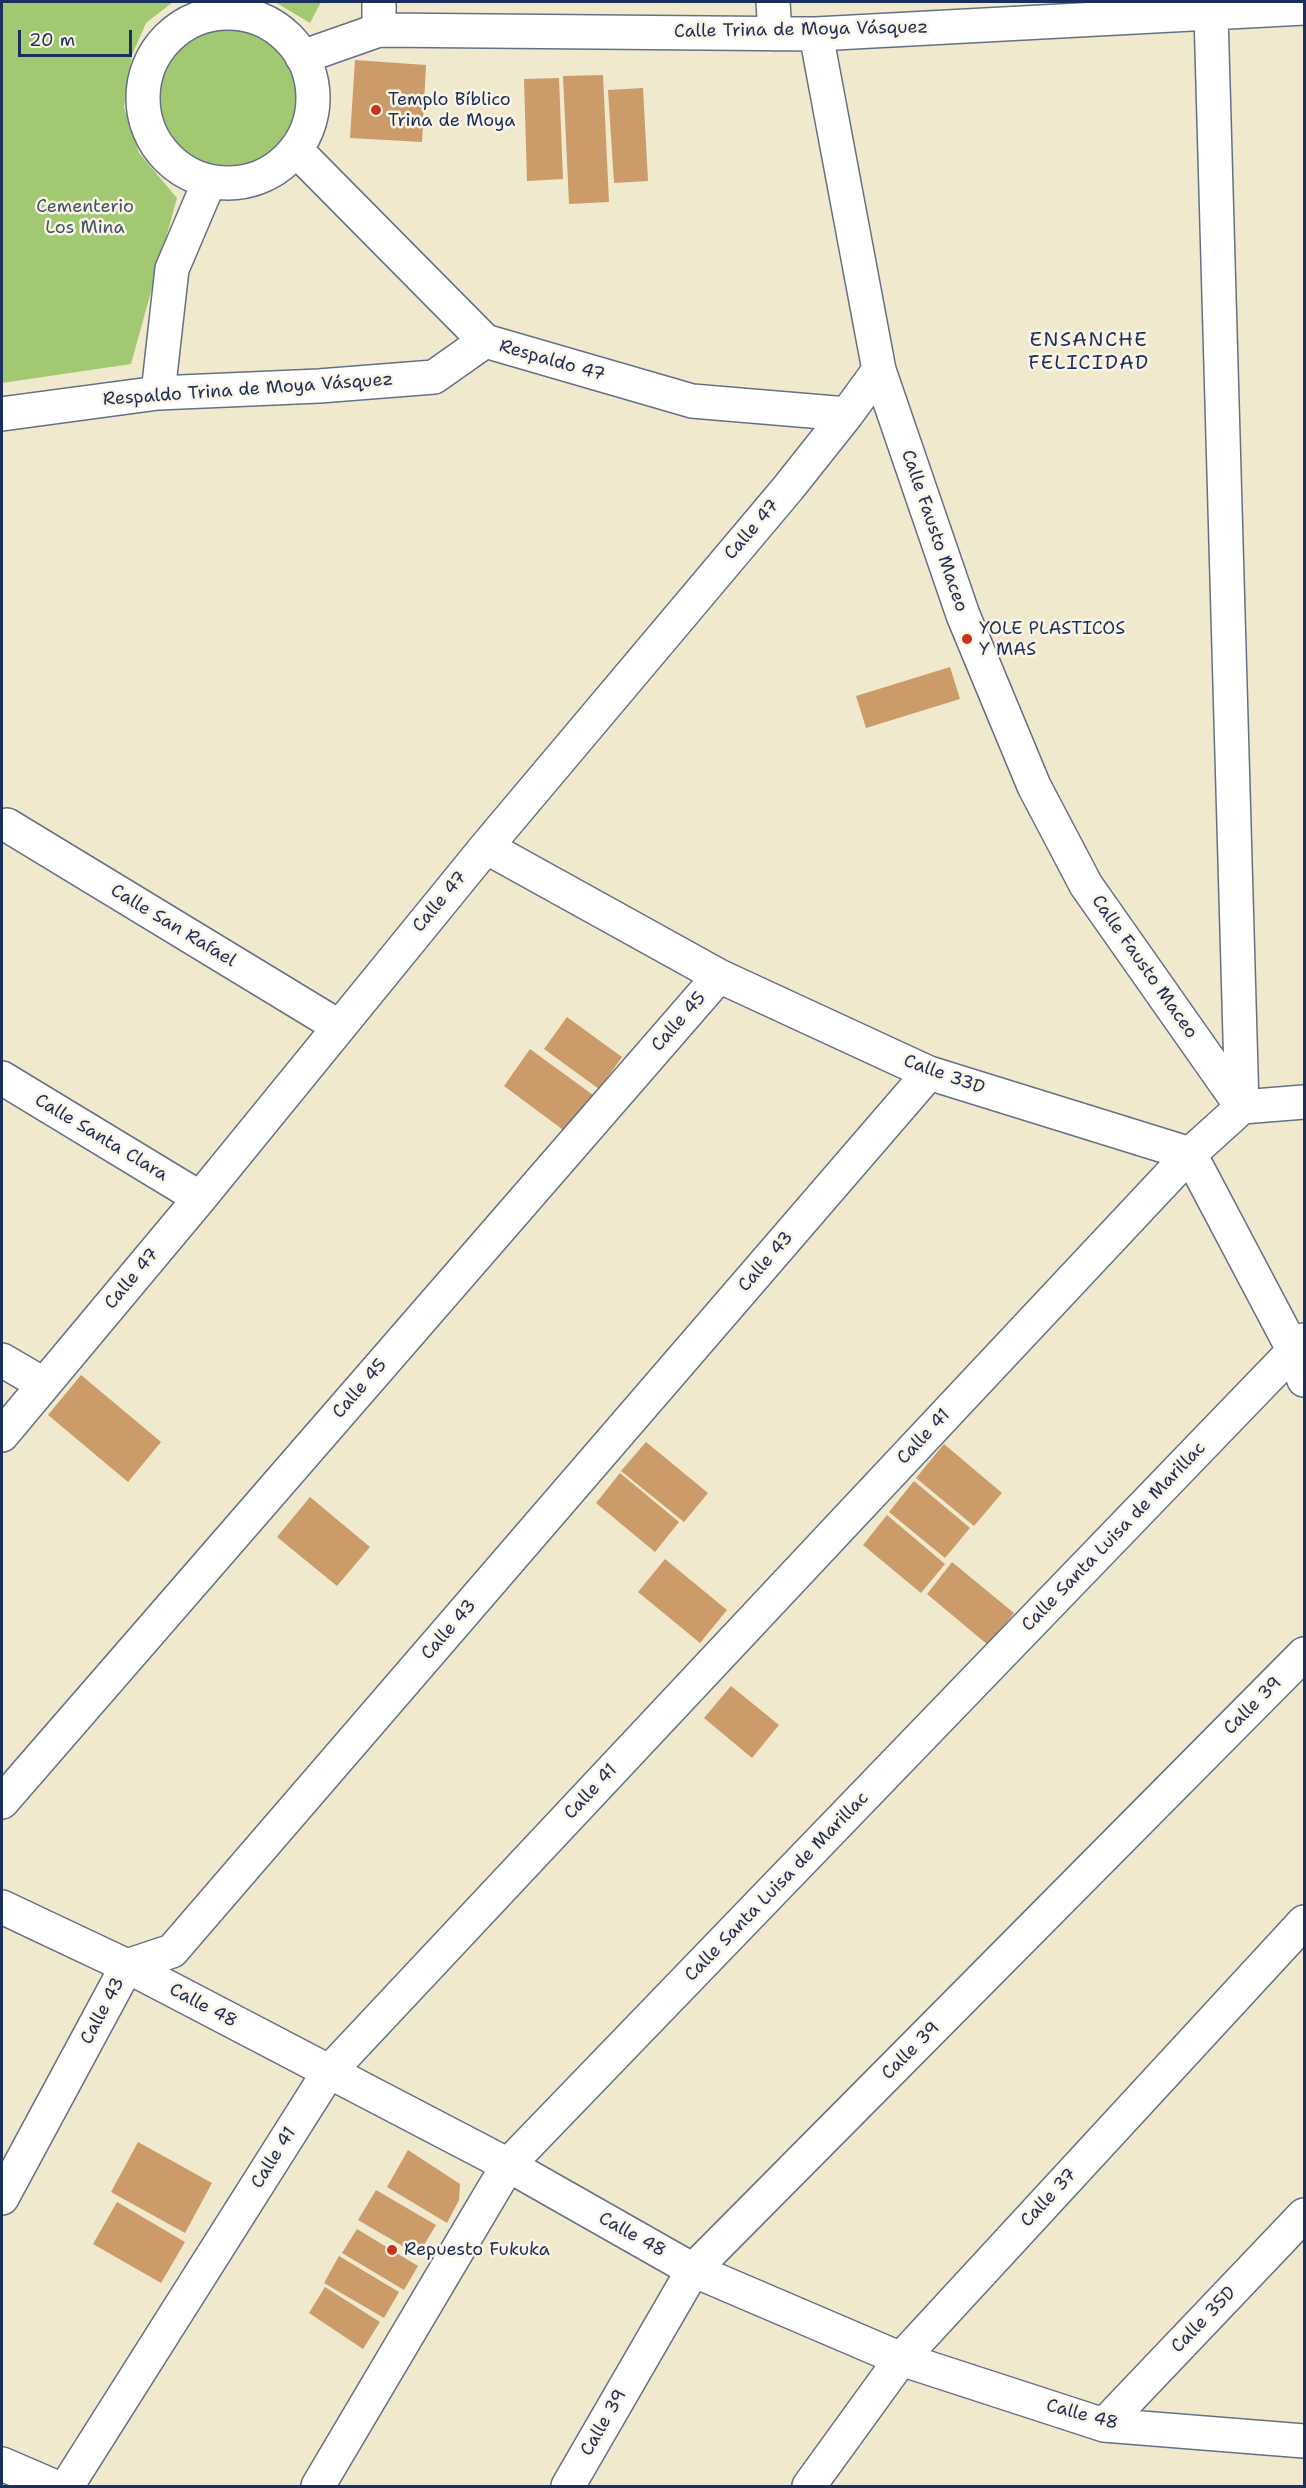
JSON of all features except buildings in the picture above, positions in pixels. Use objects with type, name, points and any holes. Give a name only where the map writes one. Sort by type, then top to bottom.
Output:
[{"type":"street","points":[[773,2],[775,34]]},
{"type":"street","name":"Calle Trina de Moya Vásquez","points":[[302,57],[379,16],[816,34],[1105,10],[1211,14],[1305,8]]},
{"type":"street","points":[[234,13],[262,20],[285,34],[302,57],[313,88],[311,120],[296,150],[279,167],[258,179],[233,184],[209,182],[183,171],[162,152],[148,127],[144,99],[148,72],[160,47],[181,27],[207,15],[234,13]]},
{"type":"street","points":[[1211,14],[1242,1107],[1305,1102]]},
{"type":"street","name":"Calle Fausto Maceo","points":[[816,34],[879,370],[963,615],[1034,786],[1086,885],[1242,1107]]},
{"type":"street","name":"Respaldo 47","points":[[296,150],[485,341],[692,401],[847,414]]},
{"type":"street","points":[[158,393],[172,269],[209,182]]},
{"type":"street","name":"Respaldo Trina de Moya Vásquez","points":[[2,414],[158,393],[319,386],[434,376],[485,341]]},
{"type":"street","name":"Calle 47","points":[[2,1435],[200,1198],[486,847],[847,414],[879,370]]},
{"type":"street","name":"Calle San Rafael","points":[[8,825],[338,1026]]},
{"type":"street","name":"Calle 33D","points":[[486,847],[719,976],[929,1073],[1190,1154]]},
{"type":"street","name":"Calle 45","points":[[2,1802],[719,976]]},
{"type":"street","name":"Calle 43","points":[[2,2198],[127,1966],[171,1951],[929,1073]]},
{"type":"street","name":"Calle Santa Clara","points":[[2,1078],[200,1198]]},
{"type":"street","name":"Calle 41","points":[[67,2487],[328,2073],[1190,1154],[1242,1107]]},
{"type":"street","points":[[1190,1154],[1301,1357]]},
{"type":"street","name":"Calle Santa Luisa de Marillac","points":[[318,2487],[508,2165],[1301,1357]]},
{"type":"street","points":[[2,1360],[43,1384]]},
{"type":"street","name":"Calle 39","points":[[568,2487],[693,2270],[1305,1654]]},
{"type":"street","name":"Calle 48","points":[[2,1907],[127,1966],[508,2165],[693,2270],[901,2359],[1104,2424],[1305,2441]]},
{"type":"street","name":"Calle 37","points":[[809,2487],[901,2359],[1305,1922]]},
{"type":"street","name":"Calle 35D","points":[[1104,2424],[1305,2215]]},
{"type":"street","points":[[2,2464],[53,2487]]},
{"type":"green space","name":"Cementerio Los Mina","points":[[2,2],[173,2],[146,23],[132,55],[124,107],[139,153],[177,198],[131,364],[2,383]]},
{"type":"green space","points":[[275,2],[321,2],[310,23]]},
{"type":"green space","points":[[227,26],[255,32],[279,47],[294,71],[300,99],[294,127],[279,151],[255,166],[227,172],[199,166],[175,151],[160,127],[154,99],[160,71],[175,47],[199,32]]},
{"type":"place","name":"Templo Bíblico Trina de Moya","points":[[376,110]]},
{"type":"place","name":"YOLE PLASTICOS Y MAS","points":[[967,639]]},
{"type":"place","name":"Repuesto Fukuka","points":[[392,2250]]},
{"type":"district","name":"ENSANCHE FELICIDAD","points":[[1089,352]]}]
